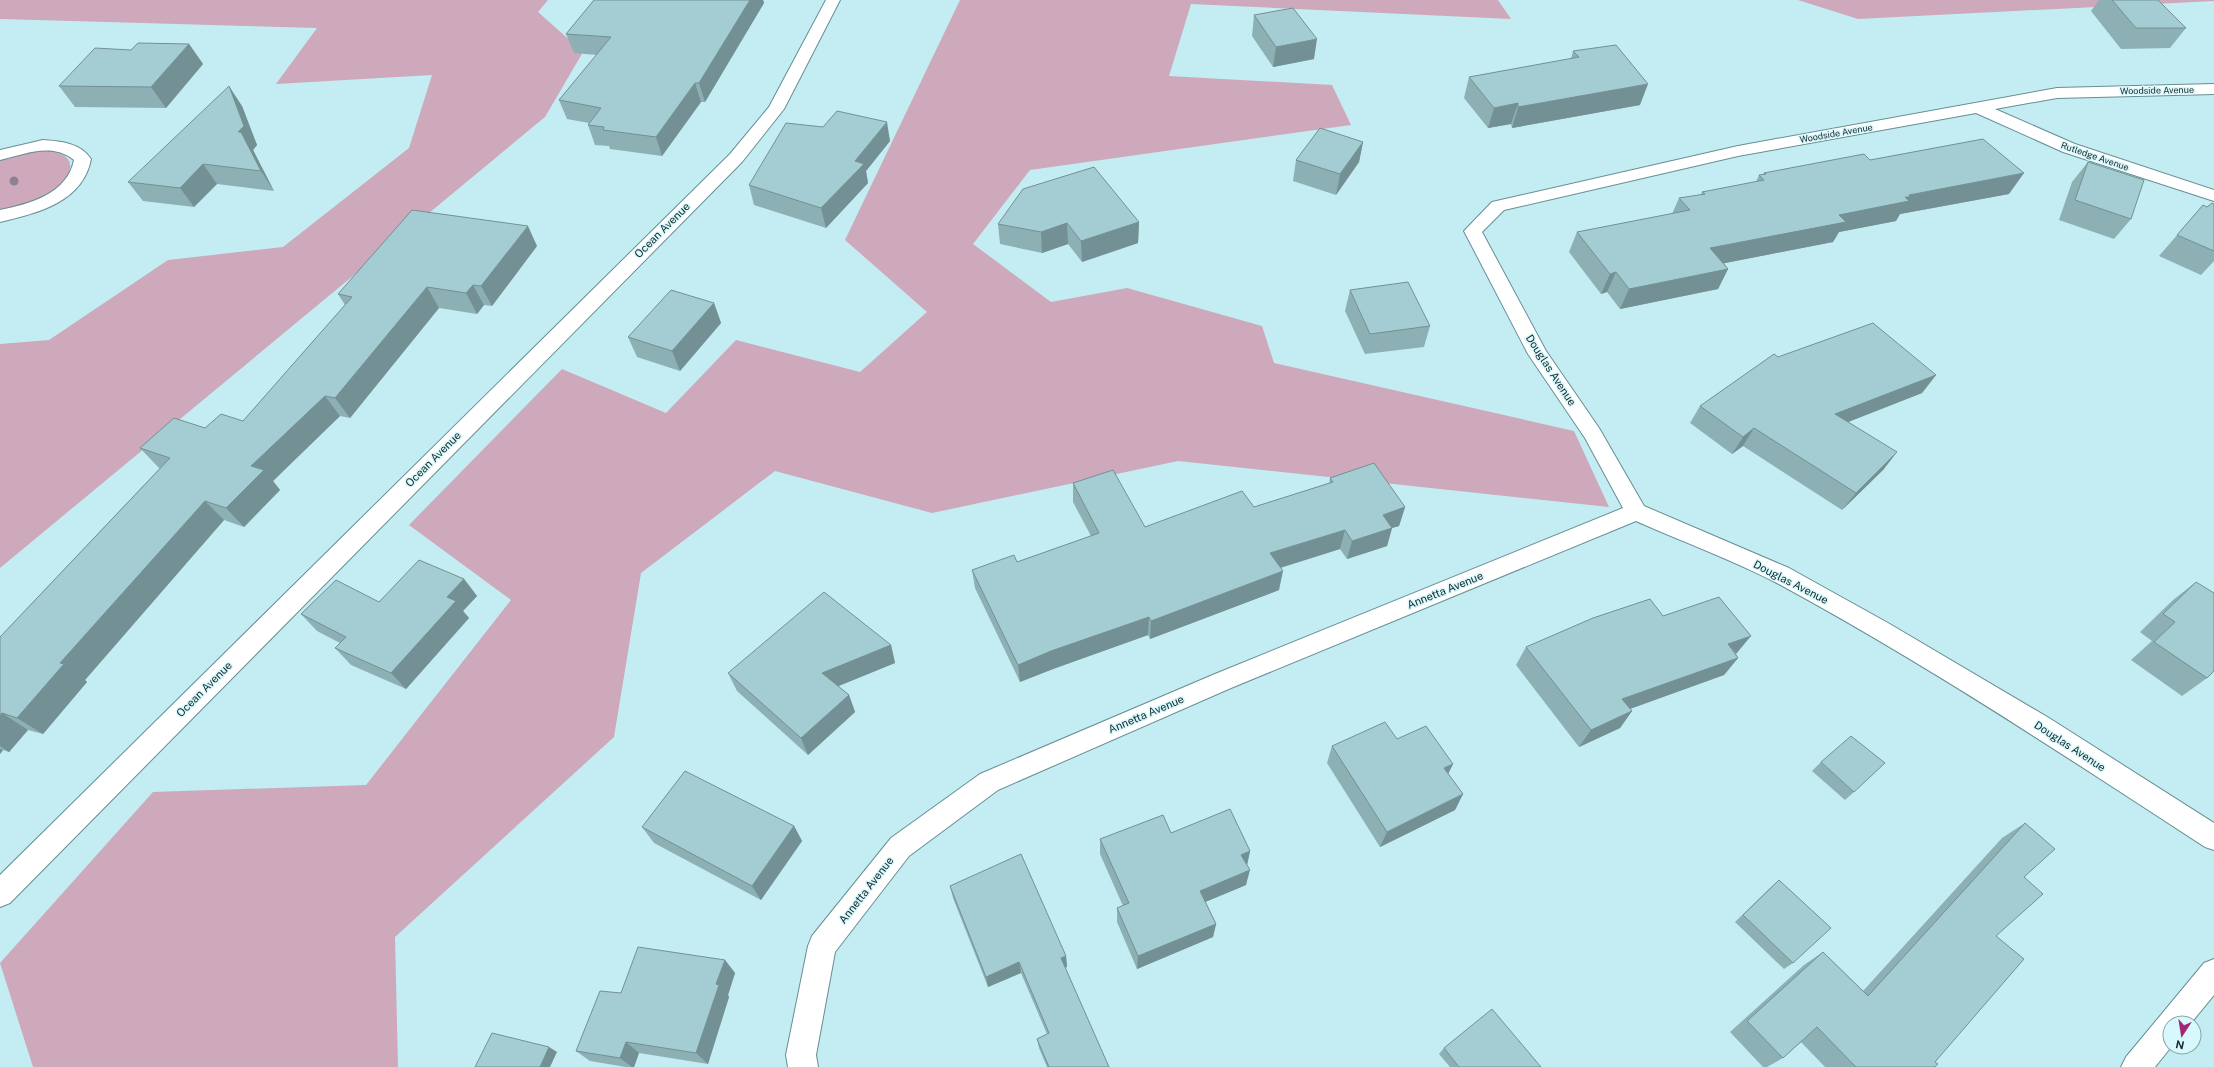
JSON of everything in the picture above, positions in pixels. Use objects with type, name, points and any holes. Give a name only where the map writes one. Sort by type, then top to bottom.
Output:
[{"type":"street","name":"Ocean Avenue","points":[[0,894],[736,158],[776,109],[833,0]]},
{"type":"street","name":"Woodside Avenue","points":[[1473,231],[1498,206],[1738,151],[2057,93],[2214,89]]},
{"type":"street","name":"Rutledge Avenue","points":[[1979,108],[2069,148],[2214,196]]},
{"type":"street","points":[[0,155],[21,148],[55,146],[75,151],[83,159],[82,170],[75,182],[60,194],[34,207],[0,216]]},
{"type":"street","name":"Douglas Avenue","points":[[1473,231],[1538,354],[1592,433],[1636,512],[1781,576],[1880,630],[2040,726],[2214,838]]},
{"type":"street","name":"Annetta Avenue","points":[[803,1067],[801,1055],[822,946],[900,847],[989,782],[1223,681],[1636,512]]},
{"type":"street","points":[[2180,1015],[2214,974]]},
{"type":"street","points":[[2136,1067],[2162,1036]]},
{"type":"shaded area","points":[[0,0],[548,0],[538,12],[583,52],[545,117],[0,568],[0,344],[49,340],[168,260],[283,247],[409,148],[432,75],[276,84],[317,28],[0,19]]},
{"type":"shaded area","points":[[960,0],[1498,0],[1511,19],[1191,4],[1169,76],[1332,85],[1351,125],[1030,170],[973,244],[1051,302],[1127,288],[1262,326],[1274,363],[1574,431],[1609,507],[1178,461],[932,513],[775,471],[641,573],[614,737],[395,937],[398,1067],[33,1067],[0,963],[153,792],[366,785],[511,600],[409,525],[562,369],[666,413],[736,340],[860,372],[927,312],[845,240]]},
{"type":"shaded area","points":[[1798,0],[2214,0],[2214,1],[1858,19]]},
{"type":"shaded area","points":[[34,151],[51,151],[61,154],[67,158],[70,163],[70,168],[65,179],[52,192],[40,199],[0,211],[0,159]]},
{"type":"building","points":[[594,0],[750,0],[699,83],[695,83],[656,137],[603,130],[604,127],[588,125],[601,108],[559,100],[611,37],[566,34]]},
{"type":"building","points":[[2112,0],[2158,0],[2186,28],[2136,28]]},
{"type":"building","points":[[1293,8],[1317,39],[1276,47],[1254,15]]},
{"type":"building","points":[[138,43],[189,44],[151,87],[59,86],[95,48],[131,50]]},
{"type":"building","points":[[1616,45],[1648,84],[1518,107],[1518,103],[1494,108],[1469,77],[1579,57],[1573,51]]},
{"type":"building","points":[[229,86],[244,126],[238,132],[241,132],[261,171],[203,164],[180,188],[128,182]]},
{"type":"building","points":[[837,111],[887,122],[855,161],[864,164],[821,208],[749,185],[786,123],[823,127]]},
{"type":"building","points":[[1320,128],[1363,142],[1340,174],[1296,160]]},
{"type":"building","points":[[1983,139],[2024,173],[1909,195],[1910,197],[1905,197],[1909,201],[1839,215],[1846,222],[1710,248],[1728,269],[1629,289],[1616,272],[1610,274],[1577,232],[1690,210],[1679,198],[1705,194],[1702,192],[1764,180],[1759,175],[1766,174],[1764,173],[1864,154],[1870,160]]},
{"type":"building","points":[[2088,162],[2144,180],[2131,219],[2075,200]]},
{"type":"building","points":[[1094,167],[1139,222],[1081,241],[1067,223],[1041,232],[998,224],[1023,189]]},
{"type":"building","points":[[2212,203],[2214,204],[2214,251],[2177,235],[2203,205],[2207,207]]},
{"type":"building","points":[[412,210],[528,226],[481,286],[473,285],[466,293],[427,287],[335,398],[325,396],[251,466],[264,470],[226,508],[205,501],[60,663],[64,664],[17,718],[2,713],[0,716],[0,637],[170,458],[140,448],[174,418],[205,428],[221,414],[243,421],[352,297],[338,294]]},
{"type":"building","points":[[1408,282],[1430,326],[1370,334],[1350,290]]},
{"type":"building","points":[[671,290],[714,303],[672,351],[628,337]]},
{"type":"building","points":[[1873,323],[1936,375],[1835,414],[1897,452],[1856,493],[1754,428],[1743,437],[1700,406],[1774,354],[1778,357]]},
{"type":"building","points":[[1374,463],[1405,507],[1383,515],[1392,528],[1352,541],[1345,530],[1270,553],[1283,571],[1151,621],[1149,617],[1051,651],[1018,665],[972,570],[1014,555],[1017,562],[1099,533],[1073,483],[1113,470],[1145,527],[1242,491],[1254,507],[1333,482],[1330,478]]},
{"type":"building","points":[[419,560],[464,579],[447,597],[456,601],[391,673],[335,648],[346,637],[301,614],[336,580],[379,602]]},
{"type":"building","points":[[2196,582],[2214,593],[2214,671],[2207,678],[2154,642],[2175,622],[2163,614]]},
{"type":"building","points":[[824,592],[891,645],[822,673],[849,695],[801,738],[728,673]]},
{"type":"building","points":[[1719,597],[1751,636],[1728,644],[1738,658],[1622,699],[1632,711],[1591,730],[1526,647],[1593,618],[1650,599],[1663,616]]},
{"type":"building","points":[[1385,722],[1397,739],[1426,726],[1453,764],[1444,768],[1463,794],[1387,832],[1332,746]]},
{"type":"building","points":[[1851,736],[1885,763],[1854,792],[1821,762]]},
{"type":"building","points":[[685,771],[794,826],[752,886],[642,827]]},
{"type":"building","points":[[1230,809],[1250,851],[1241,855],[1250,870],[1200,891],[1216,924],[1138,956],[1117,908],[1129,903],[1100,839],[1163,815],[1171,833]]},
{"type":"building","points":[[2025,823],[2055,849],[2024,877],[2043,894],[1996,936],[2024,959],[1935,1062],[1938,1064],[1935,1067],[1856,1067],[1817,1027],[1783,1058],[1747,1021],[1823,952],[1868,996]]},
{"type":"building","points":[[1021,854],[1066,956],[1061,958],[1109,1067],[1049,1067],[1037,1039],[1049,1033],[1019,962],[986,977],[950,886]]},
{"type":"building","points":[[1779,880],[1831,928],[1793,963],[1743,915]]},
{"type":"building","points":[[638,947],[725,960],[716,984],[719,985],[696,1053],[626,1042],[620,1058],[576,1051],[600,991],[621,993]]},
{"type":"building","points":[[1492,1009],[1541,1067],[1459,1067],[1444,1048]]},
{"type":"building","points":[[492,1033],[549,1047],[540,1067],[475,1067]]}]
